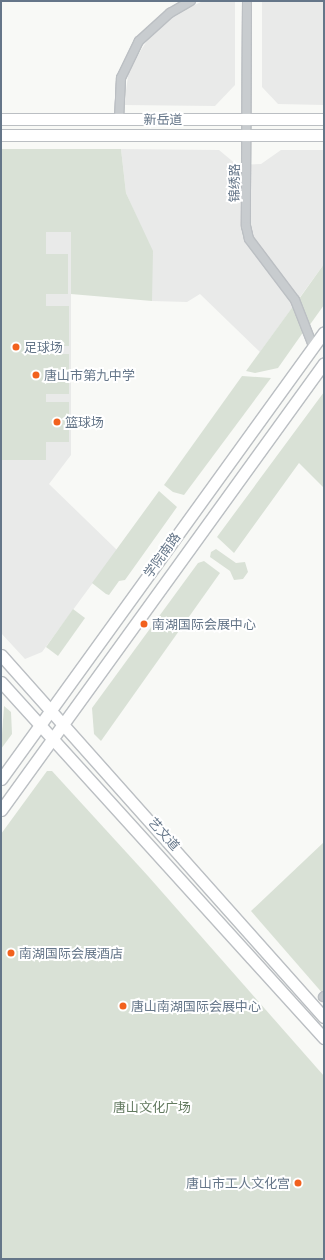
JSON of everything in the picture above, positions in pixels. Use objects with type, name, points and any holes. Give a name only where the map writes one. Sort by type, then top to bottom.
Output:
[{"type":"main road","name":"新岳道","points":[[1,119],[324,119]]},
{"type":"main road","name":"新岳道","points":[[1,135],[324,135]]},
{"type":"main road","name":"学院南路","points":[[1,779],[324,332]]},
{"type":"main road","name":"学院南路","points":[[1,810],[54,739],[324,363]]},
{"type":"main road","name":"艺文道","points":[[1,655],[52,708],[320,1012]]},
{"type":"main road","name":"艺文道","points":[[1,682],[324,1038]]},
{"type":"main road","points":[[306,1018],[320,1012]]},
{"type":"street","points":[[119,120],[121,78],[139,41],[170,13],[191,1]]},
{"type":"street","name":"锦绣路","points":[[247,1],[246,226],[250,239],[295,300],[313,346]]},
{"type":"shaded area","points":[[203,1],[235,1],[235,85],[215,106],[124,105],[129,69],[152,33],[172,16]]},
{"type":"shaded area","points":[[262,1],[324,1],[324,105],[278,104],[262,87]]},
{"type":"shaded area","points":[[121,149],[219,150],[237,165],[261,164],[281,150],[324,150],[324,264],[260,352],[200,294],[187,302],[152,301],[152,251],[126,193]]},
{"type":"shaded area","name":"唐山市第九中学","points":[[1,232],[71,232],[71,455],[49,484],[117,550],[42,652],[25,659],[1,633]]},
{"type":"green space","points":[[1,149],[121,149],[126,193],[153,251],[152,301],[71,294],[71,232],[46,232],[46,254],[68,254],[68,294],[46,294],[46,402],[69,402],[69,442],[46,442],[46,460],[1,460]]},
{"type":"green space","points":[[324,264],[324,305],[309,326],[299,299]]},
{"type":"green space","points":[[294,305],[304,331],[278,368],[255,373],[246,371]]},
{"type":"green space","points":[[46,306],[69,306],[69,346],[46,346]]},
{"type":"green space","name":"篮球场","points":[[46,354],[69,354],[69,394],[46,394]]},
{"type":"green space","points":[[242,376],[271,378],[184,495],[173,492],[164,485]]},
{"type":"green space","points":[[324,392],[324,488],[299,463],[234,553],[217,537]]},
{"type":"green space","points":[[159,491],[177,507],[125,580],[119,581],[109,595],[106,594],[92,583]]},
{"type":"green space","points":[[216,549],[236,563],[245,562],[248,572],[243,579],[234,580],[230,571],[210,557],[211,552]]},
{"type":"green space","points":[[204,561],[220,573],[101,741],[94,734],[92,708],[198,563]]},
{"type":"green space","points":[[73,609],[85,618],[58,656],[46,647]]},
{"type":"green space","points":[[4,706],[11,712],[12,734],[1,749]]},
{"type":"green space","name":"唐山文化广场","points":[[47,771],[52,771],[148,876],[324,1076],[324,1259],[1,1259],[1,834]]},
{"type":"green space","points":[[324,842],[324,995],[251,911]]},
{"type":"place","name":"足球场","points":[[16,347]]},
{"type":"place","name":"唐山市第九中学","points":[[36,375]]},
{"type":"place","name":"篮球场","points":[[57,422]]},
{"type":"place","name":"南湖国际会展中心","points":[[144,624]]},
{"type":"place","name":"南湖国际会展酒店","points":[[11,953]]},
{"type":"place","name":"唐山南湖国际会展中心","points":[[123,1006]]},
{"type":"place","name":"唐山市工人文化宫","points":[[298,1183]]}]
